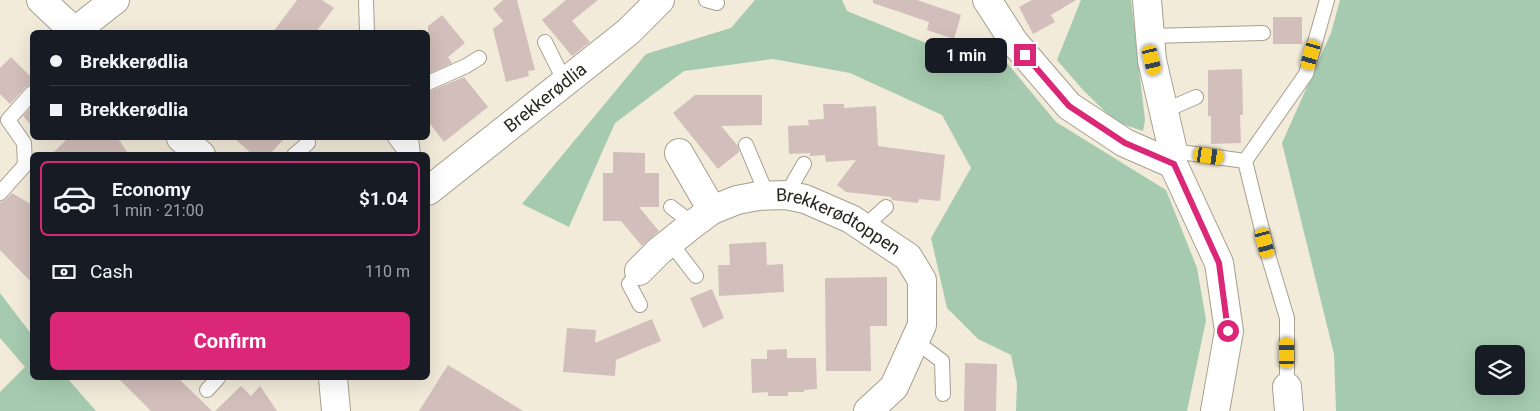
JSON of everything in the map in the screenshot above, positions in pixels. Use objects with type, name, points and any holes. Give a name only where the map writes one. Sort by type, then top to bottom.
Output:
[{"type":"street","points":[[41,0],[72,30]]},
{"type":"street","name":"Brekkerødlia","points":[[430,185],[628,32],[660,0]]},
{"type":"street","points":[[987,0],[1014,42],[1069,106],[1125,143],[1173,158]]},
{"type":"street","points":[[1147,0],[1152,60],[1173,158],[1219,263],[1228,331],[1215,411]]},
{"type":"street","points":[[76,30],[107,2]]},
{"type":"street","points":[[183,140],[197,152]]},
{"type":"street","points":[[680,153],[703,217]]},
{"type":"street","name":"Brekkerødtoppen","points":[[639,271],[670,242],[703,217],[737,200],[777,195],[805,199],[851,219],[908,257],[922,280],[922,325],[894,387],[871,410]]},
{"type":"street","points":[[333,380],[336,411]]},
{"type":"lane","points":[[366,0],[367,30]]},
{"type":"lane","points":[[1288,399],[1287,318],[1269,258],[1245,161],[1306,74],[1327,0]]},
{"type":"lane","points":[[1150,36],[1264,33]]},
{"type":"lane","points":[[545,42],[565,82]]},
{"type":"lane","points":[[430,82],[479,58]]},
{"type":"lane","points":[[0,193],[24,165],[24,143],[4,117],[30,95]]},
{"type":"lane","points":[[1164,112],[1196,98]]},
{"type":"lane","points":[[397,140],[406,152]]},
{"type":"lane","points":[[298,152],[308,143]]},
{"type":"lane","points":[[746,145],[777,195],[804,164]]},
{"type":"lane","points":[[1173,158],[1245,161]]},
{"type":"lane","points":[[671,207],[703,217]]},
{"type":"lane","points":[[864,228],[886,208]]},
{"type":"lane","points":[[670,242],[696,276]]},
{"type":"lane","points":[[639,271],[630,284],[640,306]]},
{"type":"lane","points":[[915,341],[942,361],[943,394]]},
{"type":"lane","points":[[207,390],[216,380]]},
{"type":"green space","points":[[755,0],[842,0],[847,11],[983,66],[997,51],[1056,122],[1166,190],[1197,268],[1206,320],[1187,411],[1016,411],[1017,384],[1011,355],[978,339],[947,308],[931,238],[971,168],[942,115],[850,73],[773,59],[684,71],[615,123],[569,227],[522,204],[646,54],[731,28]]},
{"type":"green space","points":[[1081,0],[1131,0],[1145,120],[1143,131],[1116,122],[1083,90],[1057,60]]},
{"type":"green space","points":[[1340,0],[1540,0],[1540,411],[1336,411],[1334,354],[1282,143],[1331,33]]},
{"type":"green space","points":[[0,293],[30,332],[30,380],[69,380],[96,411],[0,411],[0,392],[25,367],[0,338]]},
{"type":"building","points":[[297,0],[322,0],[334,8],[318,30],[274,30]]},
{"type":"building","points":[[503,0],[517,0],[535,70],[528,71],[529,76],[506,82],[493,29],[503,21],[493,9]]},
{"type":"building","points":[[566,0],[598,0],[572,21],[590,42],[572,56],[542,20]]},
{"type":"building","points":[[873,0],[917,0],[961,15],[954,39],[927,30],[929,22],[873,3]]},
{"type":"building","points":[[1032,0],[1076,0],[1051,15],[1055,22],[1033,34],[1019,7]]},
{"type":"building","points":[[442,15],[465,43],[448,57],[452,63],[430,73],[430,30],[428,30],[428,26]]},
{"type":"building","points":[[1273,17],[1302,17],[1302,44],[1273,44]]},
{"type":"building","points":[[11,57],[30,76],[30,85],[10,104],[0,94],[0,68]]},
{"type":"building","points":[[1242,69],[1243,115],[1240,115],[1241,143],[1211,144],[1211,116],[1208,116],[1208,70]]},
{"type":"building","points":[[464,77],[488,107],[444,142],[430,124],[430,91]]},
{"type":"building","points":[[695,95],[762,95],[762,125],[721,126],[738,146],[739,152],[718,169],[673,113]]},
{"type":"building","points":[[823,104],[844,104],[844,108],[876,106],[878,146],[945,155],[940,201],[919,199],[918,203],[892,200],[891,197],[846,192],[837,185],[856,160],[826,162],[825,155],[810,156],[810,153],[789,154],[788,126],[809,125],[808,120],[824,119]]},
{"type":"building","points":[[30,108],[30,124],[23,116]]},
{"type":"building","points":[[66,140],[119,140],[127,152],[54,152]]},
{"type":"building","points":[[236,140],[283,140],[272,152],[250,152]]},
{"type":"building","points":[[613,152],[645,153],[645,173],[659,173],[659,207],[639,207],[659,231],[642,246],[621,221],[603,221],[603,173],[613,173]]},
{"type":"building","points":[[12,193],[30,204],[30,281],[0,250],[0,202]]},
{"type":"building","points":[[766,242],[767,265],[783,264],[784,292],[719,296],[718,265],[730,265],[729,244]]},
{"type":"building","points":[[887,277],[887,326],[870,326],[871,371],[826,371],[825,278]]},
{"type":"building","points":[[712,289],[724,318],[703,328],[690,298]]},
{"type":"building","points":[[652,319],[661,341],[616,360],[615,376],[563,372],[567,328],[596,330],[595,343]]},
{"type":"building","points":[[787,349],[787,358],[816,358],[817,389],[804,390],[804,392],[788,392],[788,396],[768,396],[768,392],[752,393],[751,359],[767,359],[767,350]]},
{"type":"building","points":[[965,363],[997,364],[996,411],[964,411]]},
{"type":"building","points":[[448,365],[494,393],[523,411],[419,411]]},
{"type":"building","points":[[120,380],[180,380],[212,411],[151,411]]},
{"type":"building","points":[[241,386],[251,396],[260,386],[277,411],[215,411]]},
{"type":"route","points":[[1025,55],[1069,106],[1125,143],[1174,164],[1219,263],[1228,331]]}]
